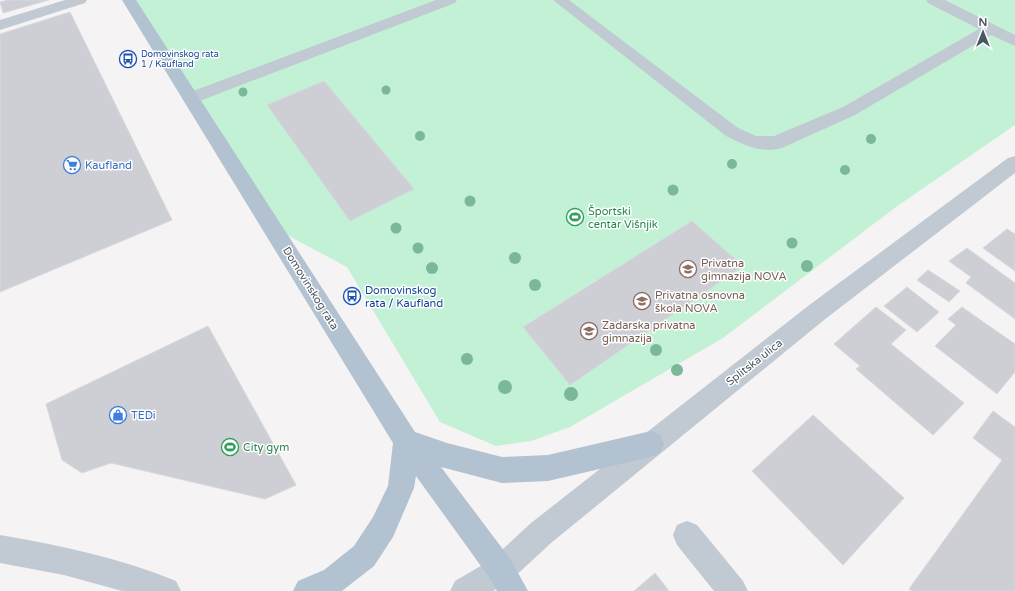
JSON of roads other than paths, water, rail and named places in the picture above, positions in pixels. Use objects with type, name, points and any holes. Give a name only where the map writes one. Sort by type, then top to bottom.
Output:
[{"type":"main road","name":"Domovinskog rata","points":[[129,0],[406,441],[507,581]]},
{"type":"main road","points":[[308,591],[334,580],[364,556],[379,533],[401,488],[406,441],[447,456],[502,470],[548,468],[651,444]]},
{"type":"street","points":[[0,25],[80,0]]},
{"type":"street","points":[[191,98],[450,0]]},
{"type":"street","points":[[560,0],[732,132],[754,142],[776,143],[849,111],[990,29]]},
{"type":"street","points":[[933,0],[1015,41]]},
{"type":"street","name":"Splitska ulica","points":[[465,591],[507,581],[541,533],[576,507],[651,444],[816,313],[1015,163]]},
{"type":"street","points":[[687,535],[733,591]]},
{"type":"street","points":[[0,549],[38,555],[133,579],[166,591]]},
{"type":"place","name":"Domovinskog rata 1 / Kaufland","points":[[128,59]]},
{"type":"place","name":"Kaufland","points":[[72,165]]},
{"type":"place","name":"Športski centar Višnjik","points":[[575,217]]},
{"type":"place","name":"Privatna gimnazija NOVA","points":[[688,269]]},
{"type":"place","name":"Domovinskog rata / Kaufland","points":[[352,296]]},
{"type":"place","name":"Privatna osnovna škola NOVA","points":[[642,301]]},
{"type":"place","name":"Zadarska privatna gimnazija","points":[[589,331]]},
{"type":"place","name":"TEDi","points":[[118,415]]},
{"type":"place","name":"City gym","points":[[230,447]]}]
